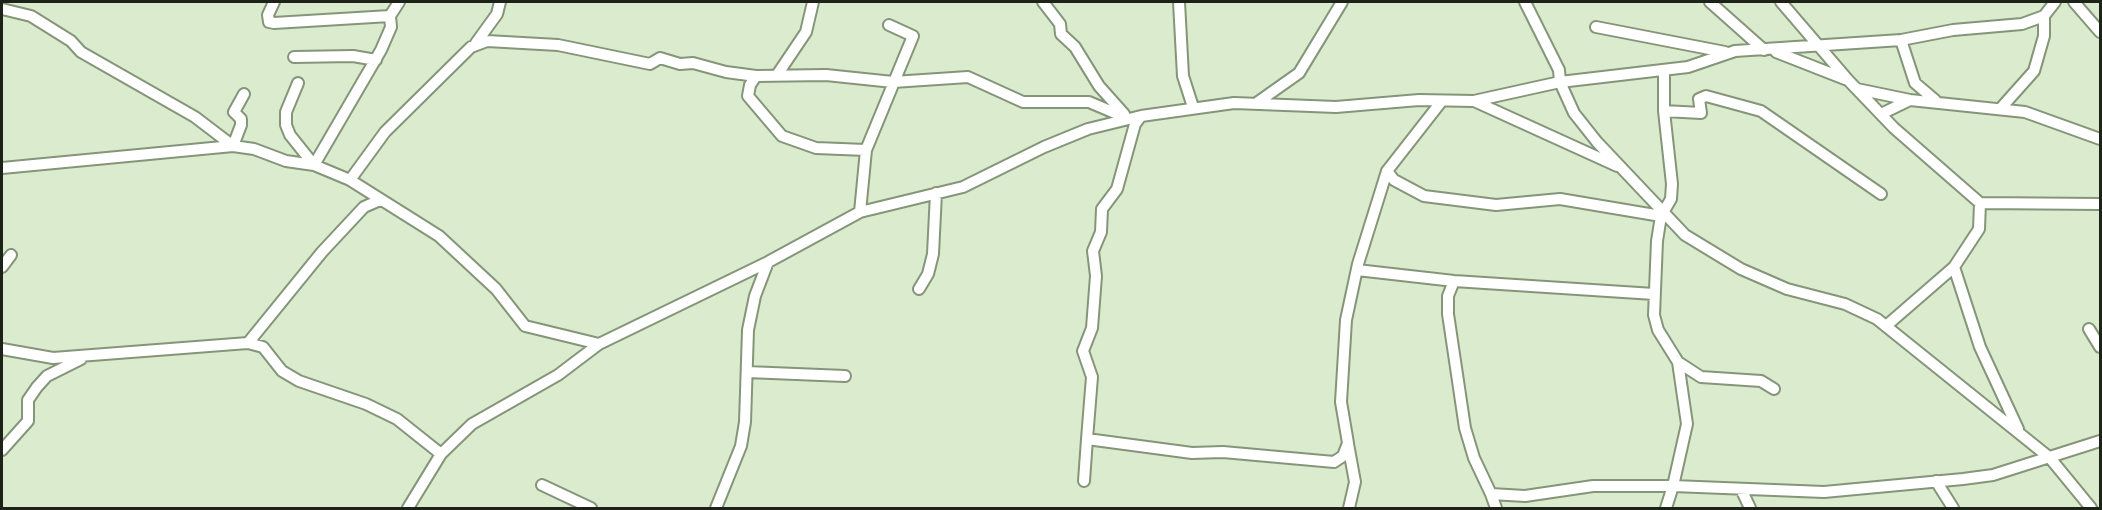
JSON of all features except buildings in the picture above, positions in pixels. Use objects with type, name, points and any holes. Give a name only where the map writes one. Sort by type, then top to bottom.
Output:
[{"type":"street","points":[[274,2],[268,15],[269,22],[274,23],[390,16]]},
{"type":"street","points":[[314,165],[376,60],[391,27],[390,16],[399,2]]},
{"type":"street","points":[[350,180],[385,132],[476,43],[497,14],[500,2]]},
{"type":"street","points":[[777,75],[806,32],[813,2]]},
{"type":"street","points":[[1043,2],[1060,24],[1061,33],[1075,47],[1099,86],[1135,118],[1117,189],[1102,209],[1101,232],[1093,250],[1096,276],[1092,328],[1083,351],[1092,377],[1084,481]]},
{"type":"street","points":[[1179,2],[1183,76],[1193,107]]},
{"type":"street","points":[[1258,102],[1299,73],[1342,2]]},
{"type":"street","points":[[1525,2],[1559,70],[1560,82],[1574,113],[1662,214],[1685,234],[1741,270],[1787,289],[1862,310],[1886,326],[2050,458],[2091,508]]},
{"type":"street","points":[[1710,2],[1767,50],[1848,80]]},
{"type":"street","points":[[1596,27],[1652,36],[1725,52],[1767,50],[1901,40],[1953,30],[2022,24],[2044,16],[2055,2]]},
{"type":"street","points":[[2074,2],[2100,32]]},
{"type":"street","points":[[1788,4],[1819,47],[1856,89],[1980,203],[2100,204]]},
{"type":"street","points":[[2,9],[31,15],[71,41],[81,52],[195,117],[233,146]]},
{"type":"street","points":[[2001,108],[2034,71],[2044,36],[2044,16]]},
{"type":"street","points":[[860,212],[866,150],[913,36],[889,25]]},
{"type":"street","points":[[1901,40],[1915,83],[1938,102]]},
{"type":"street","points":[[476,43],[546,43],[613,54],[650,64],[660,58],[680,64],[693,63],[726,72],[756,76],[826,75],[893,82],[968,77],[1023,102],[1046,104],[1089,102],[1135,118]]},
{"type":"street","points":[[408,508],[441,454],[472,424],[558,375],[599,344],[768,262],[860,212],[963,187],[1044,147],[1088,129],[1193,107],[1258,102],[1336,107],[1419,100],[1474,101],[1560,82],[1688,67],[1725,52]]},
{"type":"street","points":[[294,57],[353,56],[376,60]]},
{"type":"street","points":[[1664,70],[1664,111],[1672,184],[1671,199],[1662,214],[1654,315],[1658,330],[1677,362],[1687,424],[1666,508]]},
{"type":"street","points":[[756,76],[750,85],[748,96],[770,119],[782,136],[802,146],[866,150]]},
{"type":"street","points":[[298,83],[286,112],[286,124],[290,135],[314,165]]},
{"type":"street","points":[[1856,89],[1910,100],[2025,112],[2100,139]]},
{"type":"street","points":[[233,146],[241,125],[241,119],[234,112],[244,94]]},
{"type":"street","points":[[1664,111],[1701,113],[1703,111],[1700,99],[1706,96],[1761,111],[1814,150],[1881,194]]},
{"type":"street","points":[[1881,114],[1910,100]]},
{"type":"street","points":[[1474,101],[1622,169]]},
{"type":"street","points":[[1349,508],[1355,482],[1341,402],[1346,320],[1357,270],[1387,171],[1442,102]]},
{"type":"street","points":[[2,168],[233,146],[254,149],[286,161],[314,165],[350,180],[439,236],[496,289],[525,326],[599,344]]},
{"type":"street","points":[[1387,171],[1394,180],[1424,196],[1496,205],[1560,199],[1662,214]]},
{"type":"street","points":[[920,289],[928,274],[933,254],[936,193]]},
{"type":"street","points":[[248,343],[322,252],[364,207],[380,200]]},
{"type":"street","points":[[1886,326],[1954,267],[1979,229],[1980,203]]},
{"type":"street","points":[[2,267],[11,255]]},
{"type":"street","points":[[716,508],[741,446],[746,422],[748,330],[755,296],[768,262]]},
{"type":"street","points":[[1954,267],[1980,347],[2019,432]]},
{"type":"street","points":[[1357,270],[1454,281],[1654,294]]},
{"type":"street","points":[[1454,281],[1448,296],[1448,314],[1461,407],[1474,458],[1496,508]]},
{"type":"street","points":[[2089,328],[2100,346]]},
{"type":"street","points":[[2,350],[53,358],[248,343],[263,347],[282,371],[299,381],[366,404],[397,419],[441,454]]},
{"type":"street","points":[[2,450],[28,421],[28,400],[37,387],[47,376],[84,357]]},
{"type":"street","points":[[1677,362],[1701,377],[1761,381],[1773,389]]},
{"type":"street","points":[[747,372],[845,376]]},
{"type":"street","points":[[1087,439],[1183,450],[1191,453],[1223,452],[1334,462],[1343,456],[1348,443]]},
{"type":"street","points":[[1491,494],[1525,496],[1593,486],[1673,486],[1824,492],[1993,475],[2100,441]]},
{"type":"street","points":[[1936,482],[1953,508]]},
{"type":"street","points":[[542,485],[591,508]]},
{"type":"street","points":[[1742,490],[1750,508]]}]
